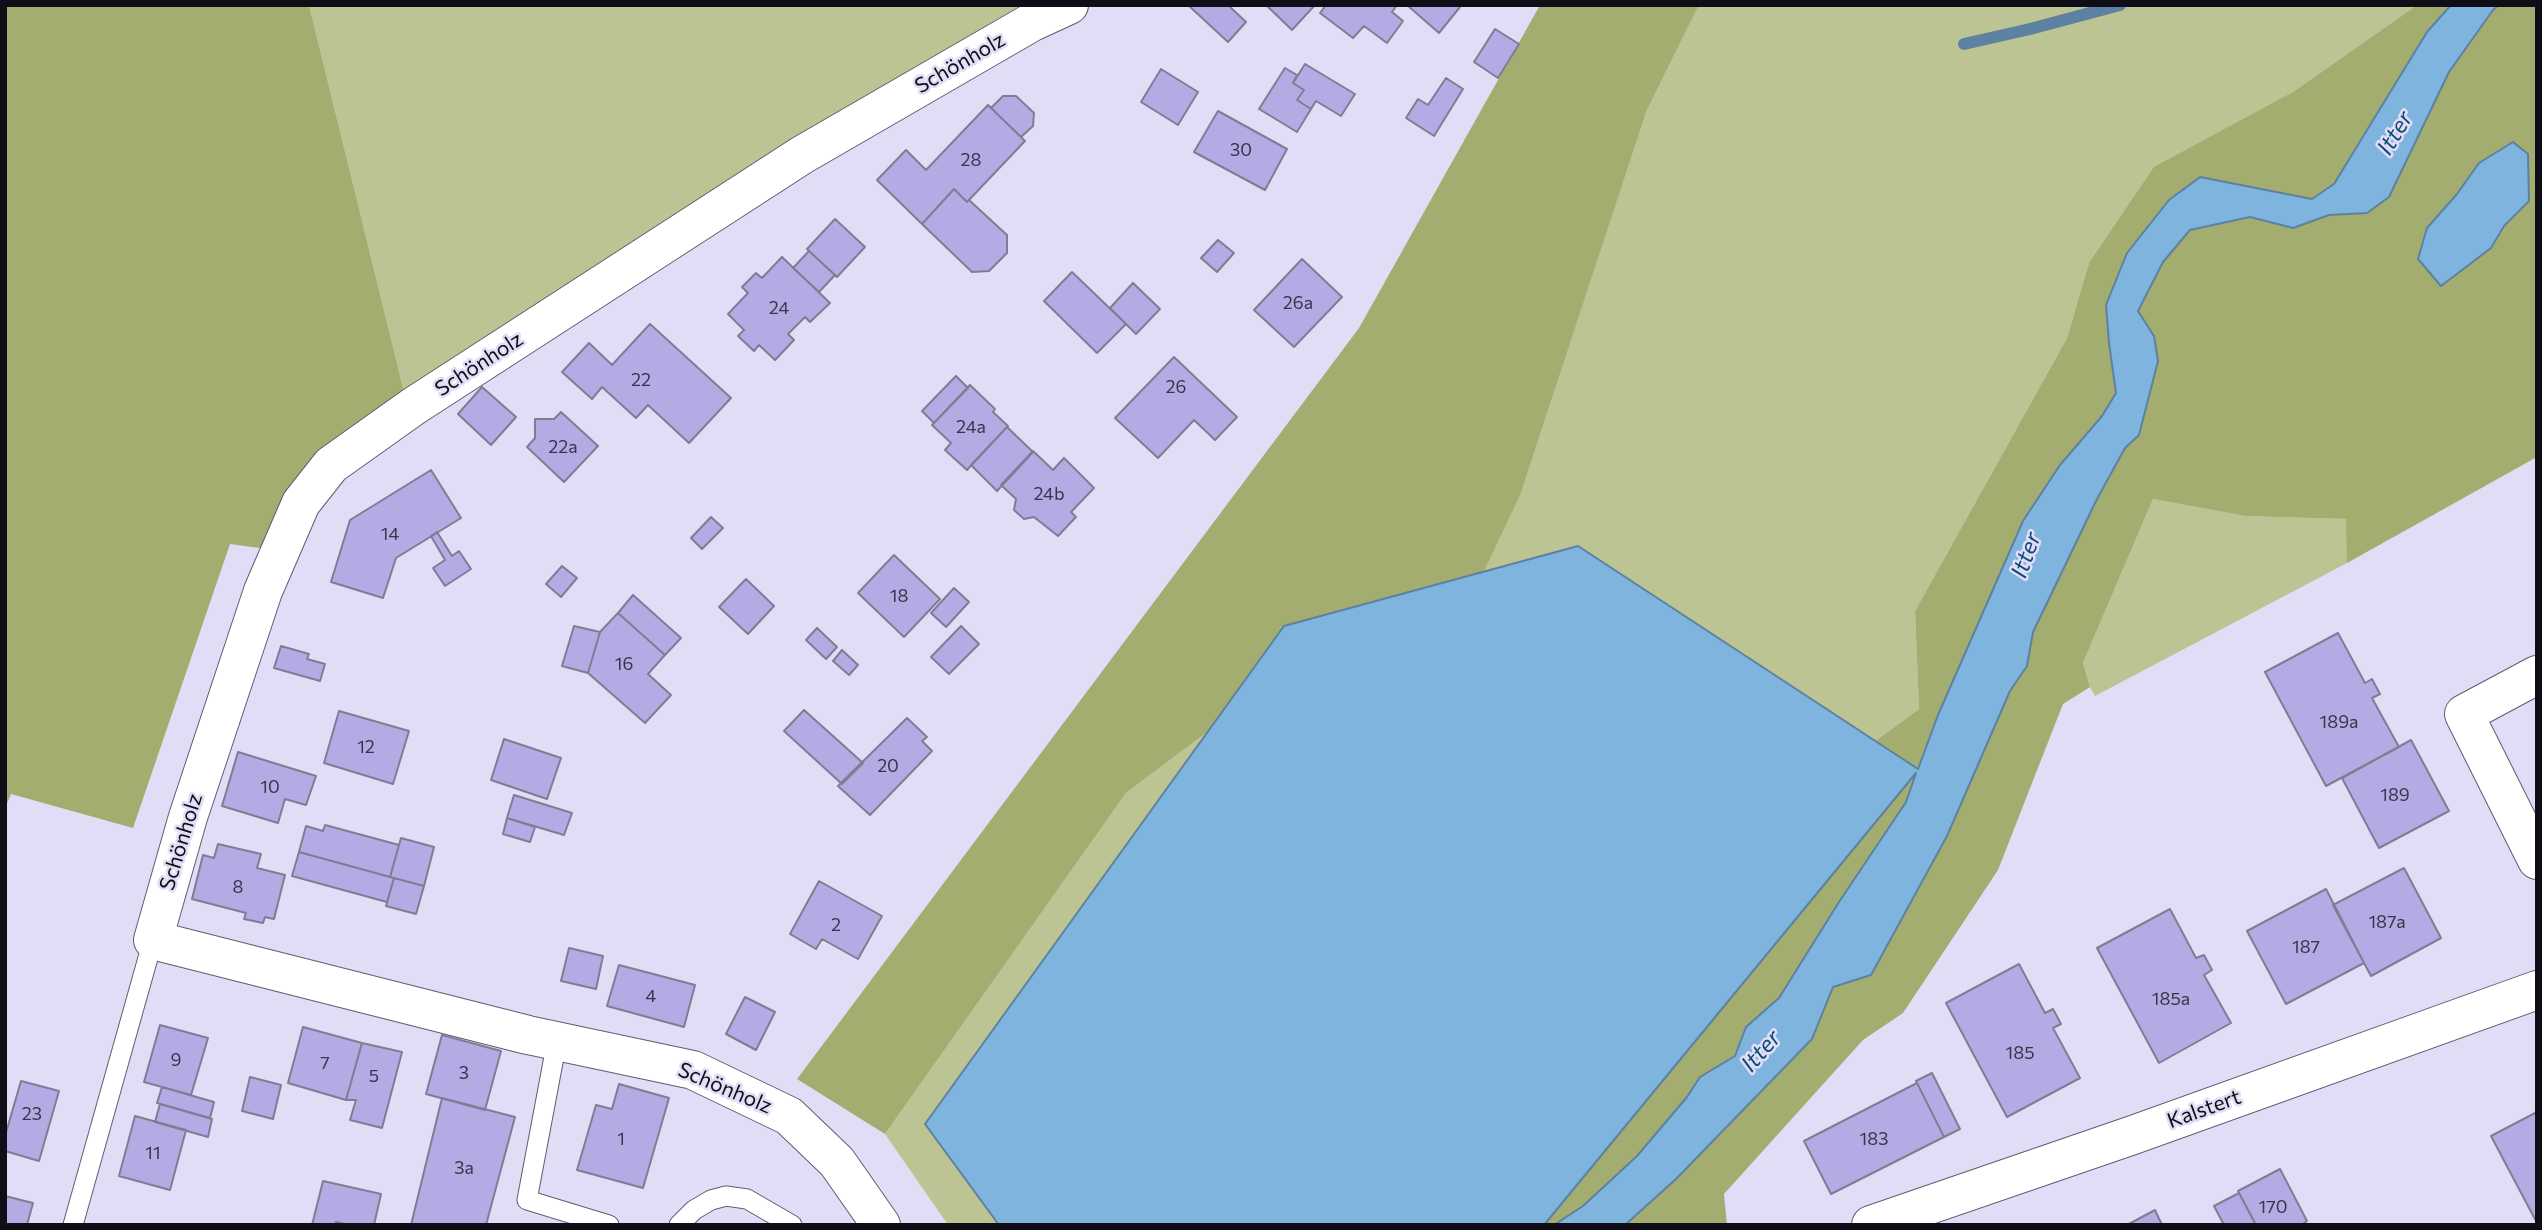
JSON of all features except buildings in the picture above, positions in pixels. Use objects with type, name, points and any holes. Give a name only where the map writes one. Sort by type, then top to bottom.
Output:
[{"type":"street","name":"Schönholz","points":[[881,1225],[837,1162],[789,1116],[693,1070],[557,1041],[153,940],[188,817],[264,591],[301,503],[331,465],[414,406],[802,155],[1032,22],[1069,5]]},
{"type":"street","points":[[2537,675],[2464,715],[2537,860]]},
{"type":"street","name":"Kalstert","points":[[1871,1225],[2133,1135],[2537,990]]},
{"type":"lane","name":"Schönholz","points":[[73,1225],[153,940]]},
{"type":"lane","points":[[557,1041],[527,1200],[609,1225]]},
{"type":"lane","points":[[679,1225],[694,1210],[711,1200],[726,1196],[747,1199],[792,1225]]},
{"type":"green space","points":[[5,5],[309,5],[405,396],[267,549],[230,544],[133,828],[11,794],[5,808]]},
{"type":"green space","points":[[309,5],[1021,5],[790,143],[405,396]]},
{"type":"green space","points":[[1540,5],[1699,5],[1646,112],[1520,495],[1421,704],[1286,673],[1126,793],[885,1134],[797,1079],[1359,328]]},
{"type":"green space","points":[[1699,5],[2417,5],[2293,92],[2089,263],[2067,338],[1915,611],[1919,709],[1392,1095],[1358,1225],[948,1225],[885,1134],[1126,793],[1286,673],[1646,112]]},
{"type":"green space","points":[[2417,5],[2537,5],[2537,457],[2347,563],[2346,519],[2245,516],[2153,499],[2083,663],[2090,687],[2063,704],[1998,870],[1903,1013],[1863,1040],[1724,1194],[1727,1225],[1358,1225],[1392,1095],[1919,709],[1915,611],[2067,338],[2089,263],[2154,167],[2293,92]]},
{"type":"green space","points":[[2153,499],[2245,516],[2347,519],[2347,563],[2095,696],[2083,663]]},
{"type":"water","name":"Itter","points":[[2451,5],[2499,5],[2449,72],[2389,197],[2367,213],[2329,215],[2293,228],[2250,217],[2190,230],[2163,262],[2138,311],[2154,336],[2158,361],[2139,435],[2125,448],[2097,499],[2033,632],[2027,666],[2010,691],[1947,836],[1871,975],[1833,987],[1812,1039],[1676,1179],[1625,1225],[1554,1225],[1583,1206],[1637,1156],[1687,1097],[1700,1077],[1735,1056],[1746,1027],[1779,998],[1906,802],[1916,773],[1544,1225],[999,1225],[925,1124],[1284,626],[1578,546],[1918,769],[1938,715],[2023,521],[2060,465],[2102,416],[2116,393],[2106,305],[2127,253],[2169,200],[2200,177],[2312,199],[2334,184],[2427,32]]},
{"type":"water","points":[[2513,142],[2528,154],[2529,201],[2504,226],[2491,248],[2441,286],[2418,259],[2427,228],[2457,194],[2479,163]]},
{"type":"waterway","points":[[1964,44],[2120,5]]}]
